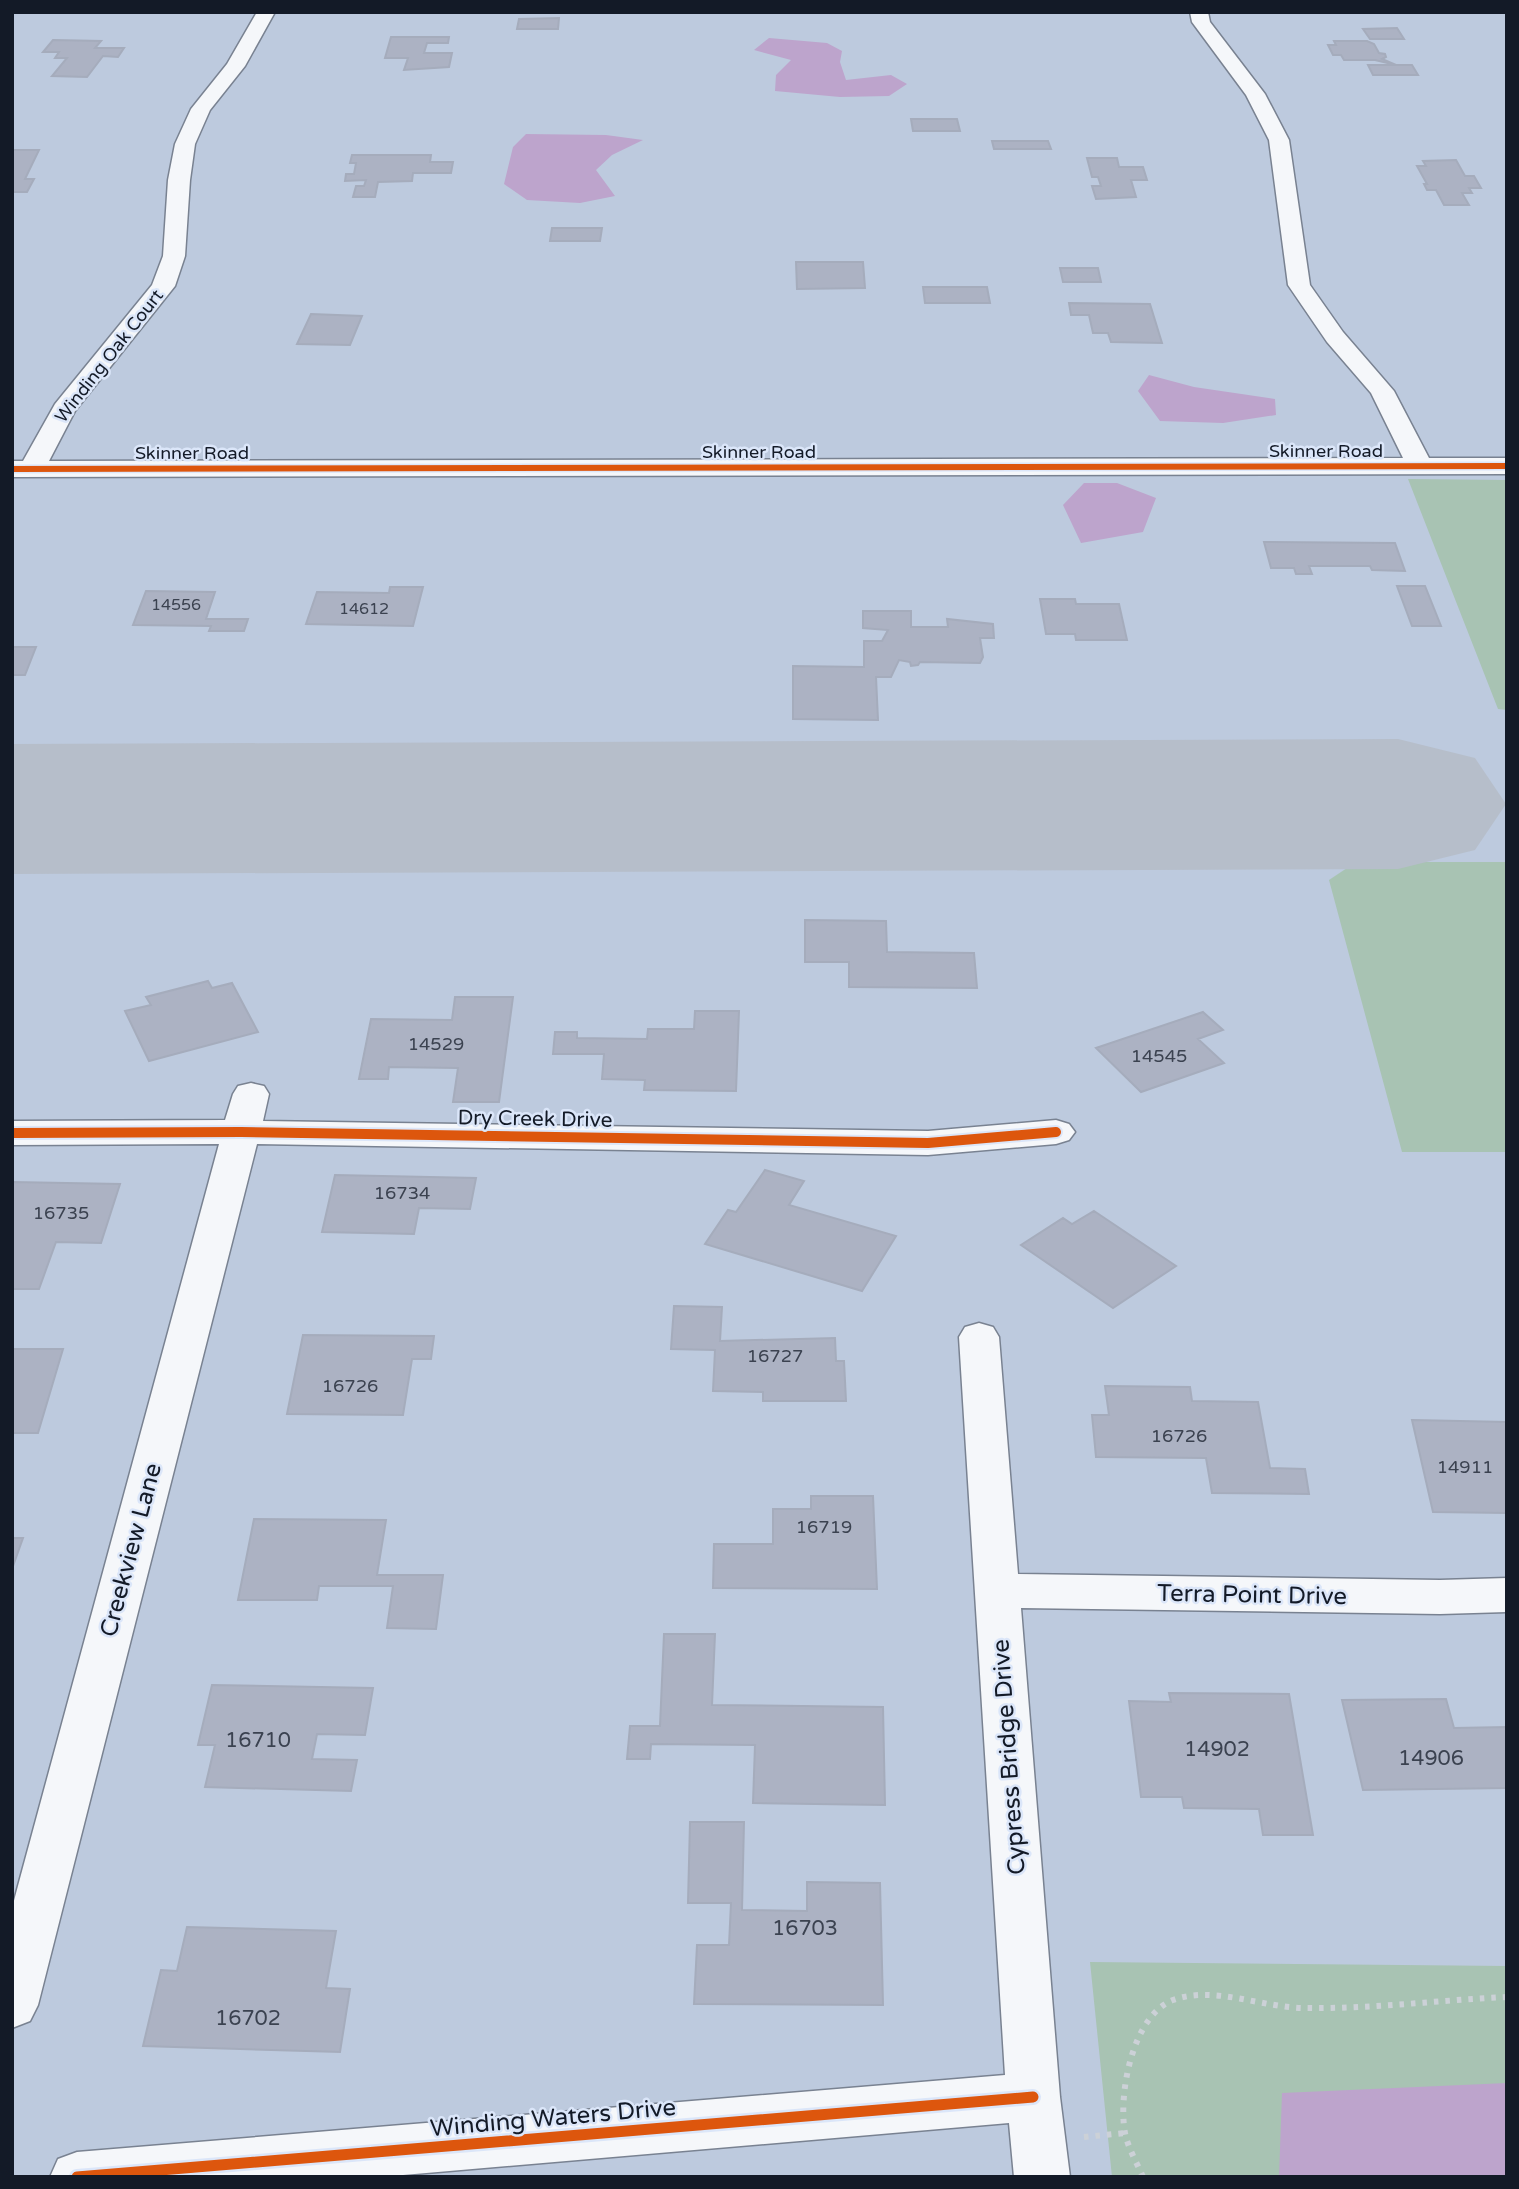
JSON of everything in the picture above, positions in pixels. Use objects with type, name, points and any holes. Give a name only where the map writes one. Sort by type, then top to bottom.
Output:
[{"type":"street","name":"Winding Oak Court","points":[[28,464],[64,409],[163,286],[174,256],[179,180],[185,144],[201,109],[235,66],[266,12]]},
{"type":"street","points":[[1199,12],[1200,22],[1255,94],[1279,140],[1299,285],[1335,337],[1382,391],[1417,458]]},
{"type":"street","name":"Skinner Road","points":[[1417,458],[1507,449]]},
{"type":"street","name":"Skinner Road","points":[[12,452],[28,464],[1417,458],[1507,466]]},
{"type":"street","name":"Dry Creek Drive","points":[[12,1133],[246,1113],[928,1143],[1056,1132]]},
{"type":"street","name":"Creekview Lane","points":[[12,2005],[246,1113]]},
{"type":"street","name":"Cypress Bridge Drive","points":[[979,1337],[1033,2097],[1042,2177]]},
{"type":"street","name":"Terra Point Drive","points":[[998,1591],[1440,1597],[1507,1595]]},
{"type":"street","name":"Winding Waters Drive","points":[[77,2177],[1033,2097]]},
{"type":"path","points":[[1143,2177],[1125,2133],[1122,2103],[1128,2067],[1140,2032],[1158,2009],[1185,1996],[1223,1996],[1265,2006],[1320,2008],[1452,1998],[1507,1997]]},
{"type":"green space","points":[[1408,479],[1507,480],[1507,710],[1498,709]]},
{"type":"green space","points":[[1356,862],[1507,862],[1507,1152],[1402,1152],[1329,880]]},
{"type":"green space","points":[[1090,1962],[1507,1966],[1507,2177],[1112,2177]]},
{"type":"shaded area","points":[[769,38],[827,43],[842,51],[840,62],[846,80],[891,75],[907,84],[889,96],[840,97],[775,91],[776,75],[791,60],[754,50]]},
{"type":"shaded area","points":[[526,134],[606,135],[643,140],[612,155],[596,170],[615,196],[580,203],[527,200],[504,184],[513,147]]},
{"type":"shaded area","points":[[1149,375],[1194,387],[1275,399],[1276,415],[1223,423],[1160,421],[1138,391]]},
{"type":"shaded area","points":[[1084,483],[1117,483],[1156,498],[1143,532],[1081,543],[1063,505]]},
{"type":"shaded area","points":[[1507,2083],[1507,2177],[1279,2177],[1282,2093]]},
{"type":"building","points":[[559,18],[558,29],[517,29],[519,19]]},
{"type":"building","points":[[1397,28],[1404,39],[1370,39],[1363,29]]},
{"type":"building","points":[[391,37],[449,37],[448,43],[427,43],[424,53],[452,53],[449,67],[404,70],[408,58],[385,58]]},
{"type":"building","points":[[53,40],[101,41],[95,48],[124,48],[118,57],[103,56],[87,77],[52,76],[67,58],[55,58],[59,52],[43,52]]},
{"type":"building","points":[[1334,41],[1367,41],[1374,44],[1379,53],[1385,54],[1386,57],[1382,59],[1396,65],[1375,60],[1344,60],[1341,55],[1333,55],[1328,45],[1336,45]]},
{"type":"building","points":[[1368,65],[1412,65],[1418,75],[1373,75]]},
{"type":"building","points":[[911,119],[957,119],[960,131],[913,131]]},
{"type":"building","points":[[992,141],[1048,141],[1051,149],[994,149]]},
{"type":"building","points":[[12,150],[39,150],[25,179],[34,179],[27,192],[12,192]]},
{"type":"building","points":[[352,155],[431,155],[430,162],[453,162],[451,173],[413,173],[412,181],[378,182],[375,197],[353,197],[356,186],[364,186],[366,180],[345,181],[346,174],[354,174],[356,163],[350,163]]},
{"type":"building","points":[[1087,158],[1117,158],[1119,167],[1143,167],[1147,180],[1131,180],[1136,197],[1096,199],[1092,186],[1101,186],[1098,177],[1092,177]]},
{"type":"building","points":[[1456,160],[1465,176],[1474,176],[1481,188],[1469,188],[1472,193],[1462,193],[1469,205],[1444,205],[1436,190],[1427,190],[1424,184],[1427,184],[1417,166],[1426,166],[1423,161]]},
{"type":"building","points":[[552,228],[602,228],[600,241],[550,241]]},
{"type":"building","points":[[796,262],[863,262],[865,288],[797,289]]},
{"type":"building","points":[[1060,268],[1098,268],[1101,282],[1063,282]]},
{"type":"building","points":[[923,287],[987,287],[990,303],[925,303]]},
{"type":"building","points":[[1069,303],[1150,304],[1162,343],[1111,342],[1108,333],[1093,333],[1089,315],[1071,315]]},
{"type":"building","points":[[311,314],[362,316],[350,345],[297,344]]},
{"type":"building","points":[[1264,542],[1395,543],[1405,571],[1372,570],[1370,566],[1309,566],[1312,574],[1296,574],[1294,568],[1271,568]]},
{"type":"building","points":[[1397,586],[1425,586],[1441,626],[1412,626]]},
{"type":"building","points":[[390,587],[423,587],[413,626],[306,624],[317,592],[389,593]]},
{"type":"building","points":[[146,591],[215,592],[206,619],[248,619],[244,631],[209,631],[211,626],[133,625]]},
{"type":"building","points":[[1040,599],[1075,599],[1076,604],[1119,604],[1127,640],[1076,640],[1075,634],[1046,634]]},
{"type":"building","points":[[863,611],[911,611],[911,627],[948,627],[947,619],[993,624],[994,638],[980,638],[983,657],[980,663],[920,662],[911,666],[910,662],[899,660],[891,677],[876,677],[878,720],[793,719],[793,666],[864,667],[864,641],[882,641],[888,630],[863,628]]},
{"type":"building","points":[[12,647],[36,647],[25,675],[12,675]]},
{"type":"building","points":[[805,920],[886,921],[887,952],[974,953],[977,988],[849,987],[849,962],[805,962]]},
{"type":"building","points":[[208,981],[212,988],[232,983],[258,1032],[149,1061],[125,1011],[151,1005],[146,997]]},
{"type":"building","points":[[455,997],[513,997],[499,1102],[453,1102],[458,1068],[389,1067],[388,1079],[359,1079],[371,1019],[452,1020]]},
{"type":"building","points":[[695,1011],[739,1011],[736,1091],[644,1090],[645,1080],[602,1079],[604,1054],[553,1054],[555,1032],[577,1032],[577,1038],[647,1039],[648,1029],[694,1029]]},
{"type":"building","points":[[1203,1012],[1223,1030],[1198,1039],[1224,1063],[1141,1092],[1096,1048]]},
{"type":"building","points":[[765,1170],[804,1181],[789,1205],[896,1236],[862,1291],[705,1244],[728,1210],[736,1212]]},
{"type":"building","points":[[335,1175],[476,1178],[470,1209],[419,1208],[414,1234],[322,1232]]},
{"type":"building","points":[[12,1182],[120,1184],[101,1243],[56,1242],[39,1289],[12,1289]]},
{"type":"building","points":[[1094,1211],[1176,1266],[1113,1308],[1021,1245],[1063,1218],[1072,1224]]},
{"type":"building","points":[[674,1306],[722,1307],[720,1341],[835,1338],[836,1361],[844,1361],[846,1401],[763,1401],[763,1392],[713,1391],[715,1350],[671,1349]]},
{"type":"building","points":[[303,1335],[434,1336],[431,1359],[412,1359],[403,1415],[287,1414]]},
{"type":"building","points":[[12,1349],[63,1349],[38,1433],[12,1433]]},
{"type":"building","points":[[1105,1386],[1190,1387],[1192,1401],[1258,1402],[1270,1468],[1305,1469],[1309,1494],[1212,1493],[1206,1458],[1096,1457],[1092,1415],[1109,1415]]},
{"type":"building","points":[[1412,1420],[1507,1422],[1507,1513],[1433,1512]]},
{"type":"building","points":[[811,1496],[873,1496],[877,1589],[713,1588],[714,1544],[773,1544],[773,1509],[811,1509]]},
{"type":"building","points":[[254,1519],[386,1520],[377,1575],[443,1575],[436,1629],[387,1628],[393,1586],[319,1586],[317,1600],[238,1600]]},
{"type":"building","points":[[12,1538],[23,1538],[12,1569]]},
{"type":"building","points":[[664,1634],[715,1634],[712,1705],[883,1707],[885,1805],[753,1803],[755,1745],[651,1744],[650,1759],[627,1759],[630,1726],[660,1726]]},
{"type":"building","points":[[212,1685],[373,1688],[365,1735],[317,1734],[312,1759],[357,1760],[351,1791],[205,1787],[215,1745],[198,1745]]},
{"type":"building","points":[[1169,1693],[1289,1694],[1313,1835],[1263,1835],[1259,1809],[1184,1808],[1182,1797],[1141,1797],[1129,1701],[1171,1702]]},
{"type":"building","points":[[1446,1699],[1454,1728],[1507,1727],[1507,1788],[1363,1790],[1342,1700]]},
{"type":"building","points":[[690,1822],[744,1822],[742,1910],[807,1911],[807,1882],[880,1883],[883,2005],[694,2004],[697,1945],[729,1945],[731,1903],[688,1903]]},
{"type":"building","points":[[187,1927],[336,1931],[326,1988],[350,1989],[340,2052],[143,2046],[161,1970],[177,1971]]},
{"type":"runway","points":[[12,809],[1398,804]]},
{"type":"cycle path","points":[[12,469],[1507,466]]},
{"type":"cycle path","points":[[12,1133],[241,1132],[928,1143],[1056,1132]]},
{"type":"cycle path","points":[[77,2177],[1033,2097]]}]
